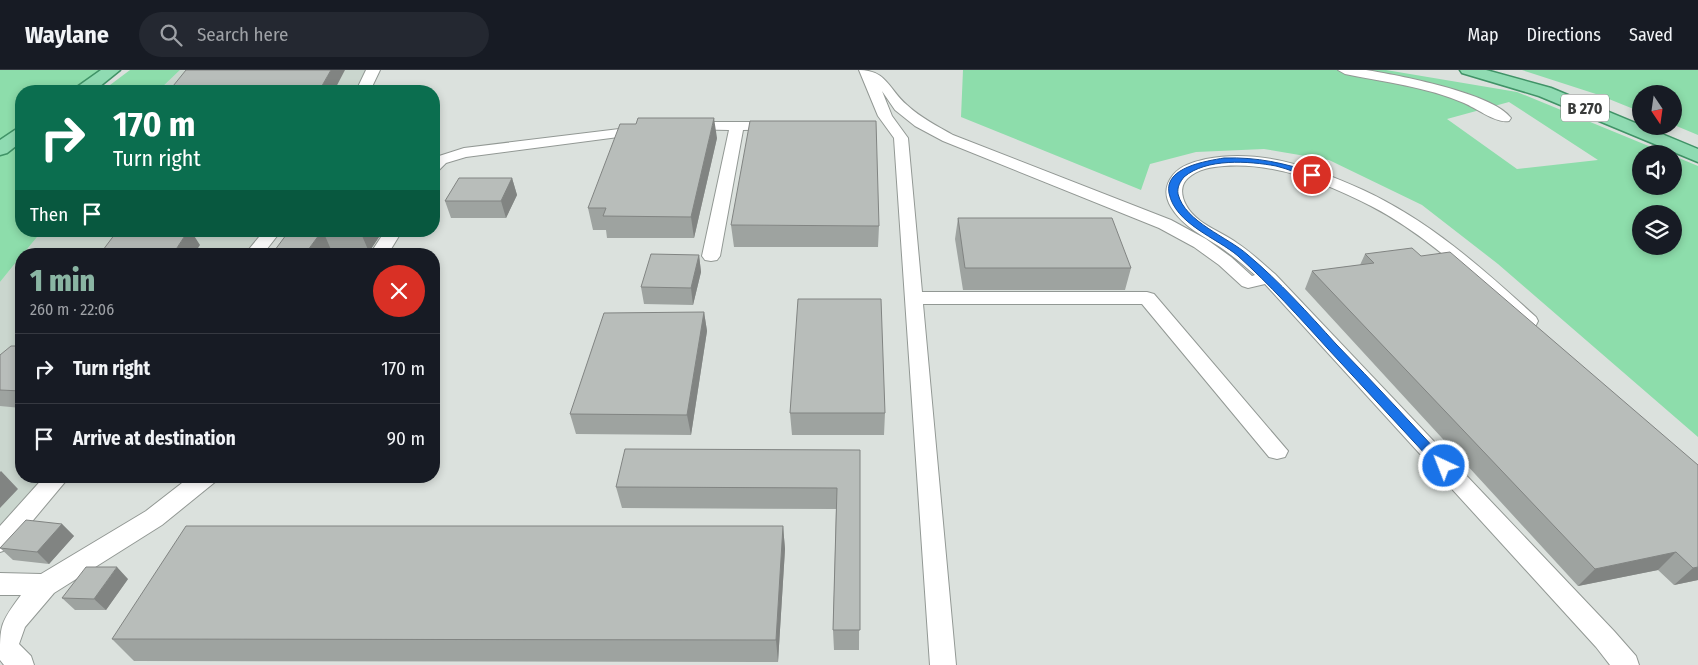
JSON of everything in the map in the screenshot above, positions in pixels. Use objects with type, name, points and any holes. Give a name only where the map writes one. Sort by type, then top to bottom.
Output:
[{"type":"main road","points":[[91,85],[112,70]]},
{"type":"main road","name":"B 270","points":[[1468,70],[1545,92],[1698,156]]},
{"type":"main road","name":"B 270","points":[[1495,70],[1564,92],[1632,118]]},
{"type":"main road","points":[[1672,135],[1698,146]]},
{"type":"main road","points":[[0,149],[15,138]]},
{"type":"street","points":[[366,85],[372,70]]},
{"type":"street","points":[[866,70],[885,116],[884,127],[901,138],[943,665]]},
{"type":"street","points":[[866,70],[887,89],[900,107],[920,123],[948,138],[1165,224],[1200,243],[1225,261],[1248,282],[1269,278]]},
{"type":"street","points":[[1345,70],[1450,93],[1482,104],[1504,118]]},
{"type":"street","points":[[675,126],[786,126]]},
{"type":"street","points":[[711,256],[737,126]]},
{"type":"street","points":[[440,161],[464,153],[655,128]]},
{"type":"street","points":[[1544,334],[1464,263],[1420,228],[1378,203],[1312,175],[1278,164],[1250,160],[1224,161],[1201,164],[1186,172],[1175,181],[1173,192],[1179,206],[1196,224],[1236,250],[1269,278],[1605,639],[1626,665]]},
{"type":"street","points":[[259,248],[268,237]]},
{"type":"street","points":[[383,248],[390,237]]},
{"type":"street","points":[[914,298],[1147,298],[1277,452]]},
{"type":"street","points":[[0,542],[52,483]]},
{"type":"street","points":[[21,665],[5,647],[7,620],[45,585],[154,518],[198,483]]},
{"type":"street","points":[[0,584],[45,585]]},
{"type":"shaded area","points":[[180,70],[366,70],[359,85],[164,85]]},
{"type":"shaded area","points":[[37,237],[258,237],[248,248],[28,248]]},
{"type":"shaded area","points":[[15,263],[15,483],[38,483],[0,526],[0,282]]},
{"type":"green space","points":[[0,70],[103,70],[83,85],[15,85],[15,237],[37,237],[28,248],[15,248],[15,263],[0,282]]},
{"type":"green space","points":[[130,70],[180,70],[164,85],[110,85]]},
{"type":"green space","points":[[963,70],[1386,70],[1517,92],[1646,145],[1632,145],[1632,195],[1682,195],[1682,159],[1698,166],[1698,437],[1498,264],[1422,205],[1329,160],[1264,149],[1196,152],[1150,164],[1141,190],[961,117]],"holes":[[[1509,102],[1598,160],[1517,169],[1447,119]]]},
{"type":"green space","points":[[1522,70],[1698,70],[1698,135],[1682,128],[1682,85],[1632,85],[1632,108],[1599,95]]},
{"type":"building","points":[[186,70],[331,70],[322,85],[174,85]]},
{"type":"building","points":[[638,118],[714,118],[691,217],[603,216],[606,208],[588,208],[620,124],[636,124]]},
{"type":"building","points":[[750,121],[876,121],[879,226],[731,225]]},
{"type":"building","points":[[459,178],[512,178],[501,201],[445,201]]},
{"type":"building","points":[[958,218],[1112,218],[1131,268],[965,268]]},
{"type":"building","points":[[113,237],[184,237],[177,248],[104,248]]},
{"type":"building","points":[[285,237],[318,237],[309,248],[276,248]]},
{"type":"building","points":[[1412,248],[1421,256],[1450,252],[1698,465],[1698,567],[1693,568],[1676,552],[1595,569],[1312,271],[1374,263],[1365,254]]},
{"type":"building","points":[[651,254],[699,255],[691,288],[641,287]]},
{"type":"building","points":[[798,299],[881,299],[885,413],[790,413]]},
{"type":"building","points":[[704,312],[687,415],[570,414],[604,313]]},
{"type":"building","points":[[11,346],[15,346],[15,391],[0,390],[0,355]]},
{"type":"building","points":[[625,449],[860,450],[860,630],[833,630],[837,488],[616,487]]},
{"type":"building","points":[[26,520],[62,524],[37,552],[0,548]]},
{"type":"building","points":[[186,526],[783,526],[776,640],[112,639]]},
{"type":"building","points":[[86,567],[117,567],[94,599],[62,598]]},
{"type":"route","points":[[1312,175],[1278,164],[1250,160],[1224,161],[1201,164],[1186,172],[1175,181],[1173,192],[1179,206],[1196,224],[1236,250],[1269,278],[1444,466]]}]
